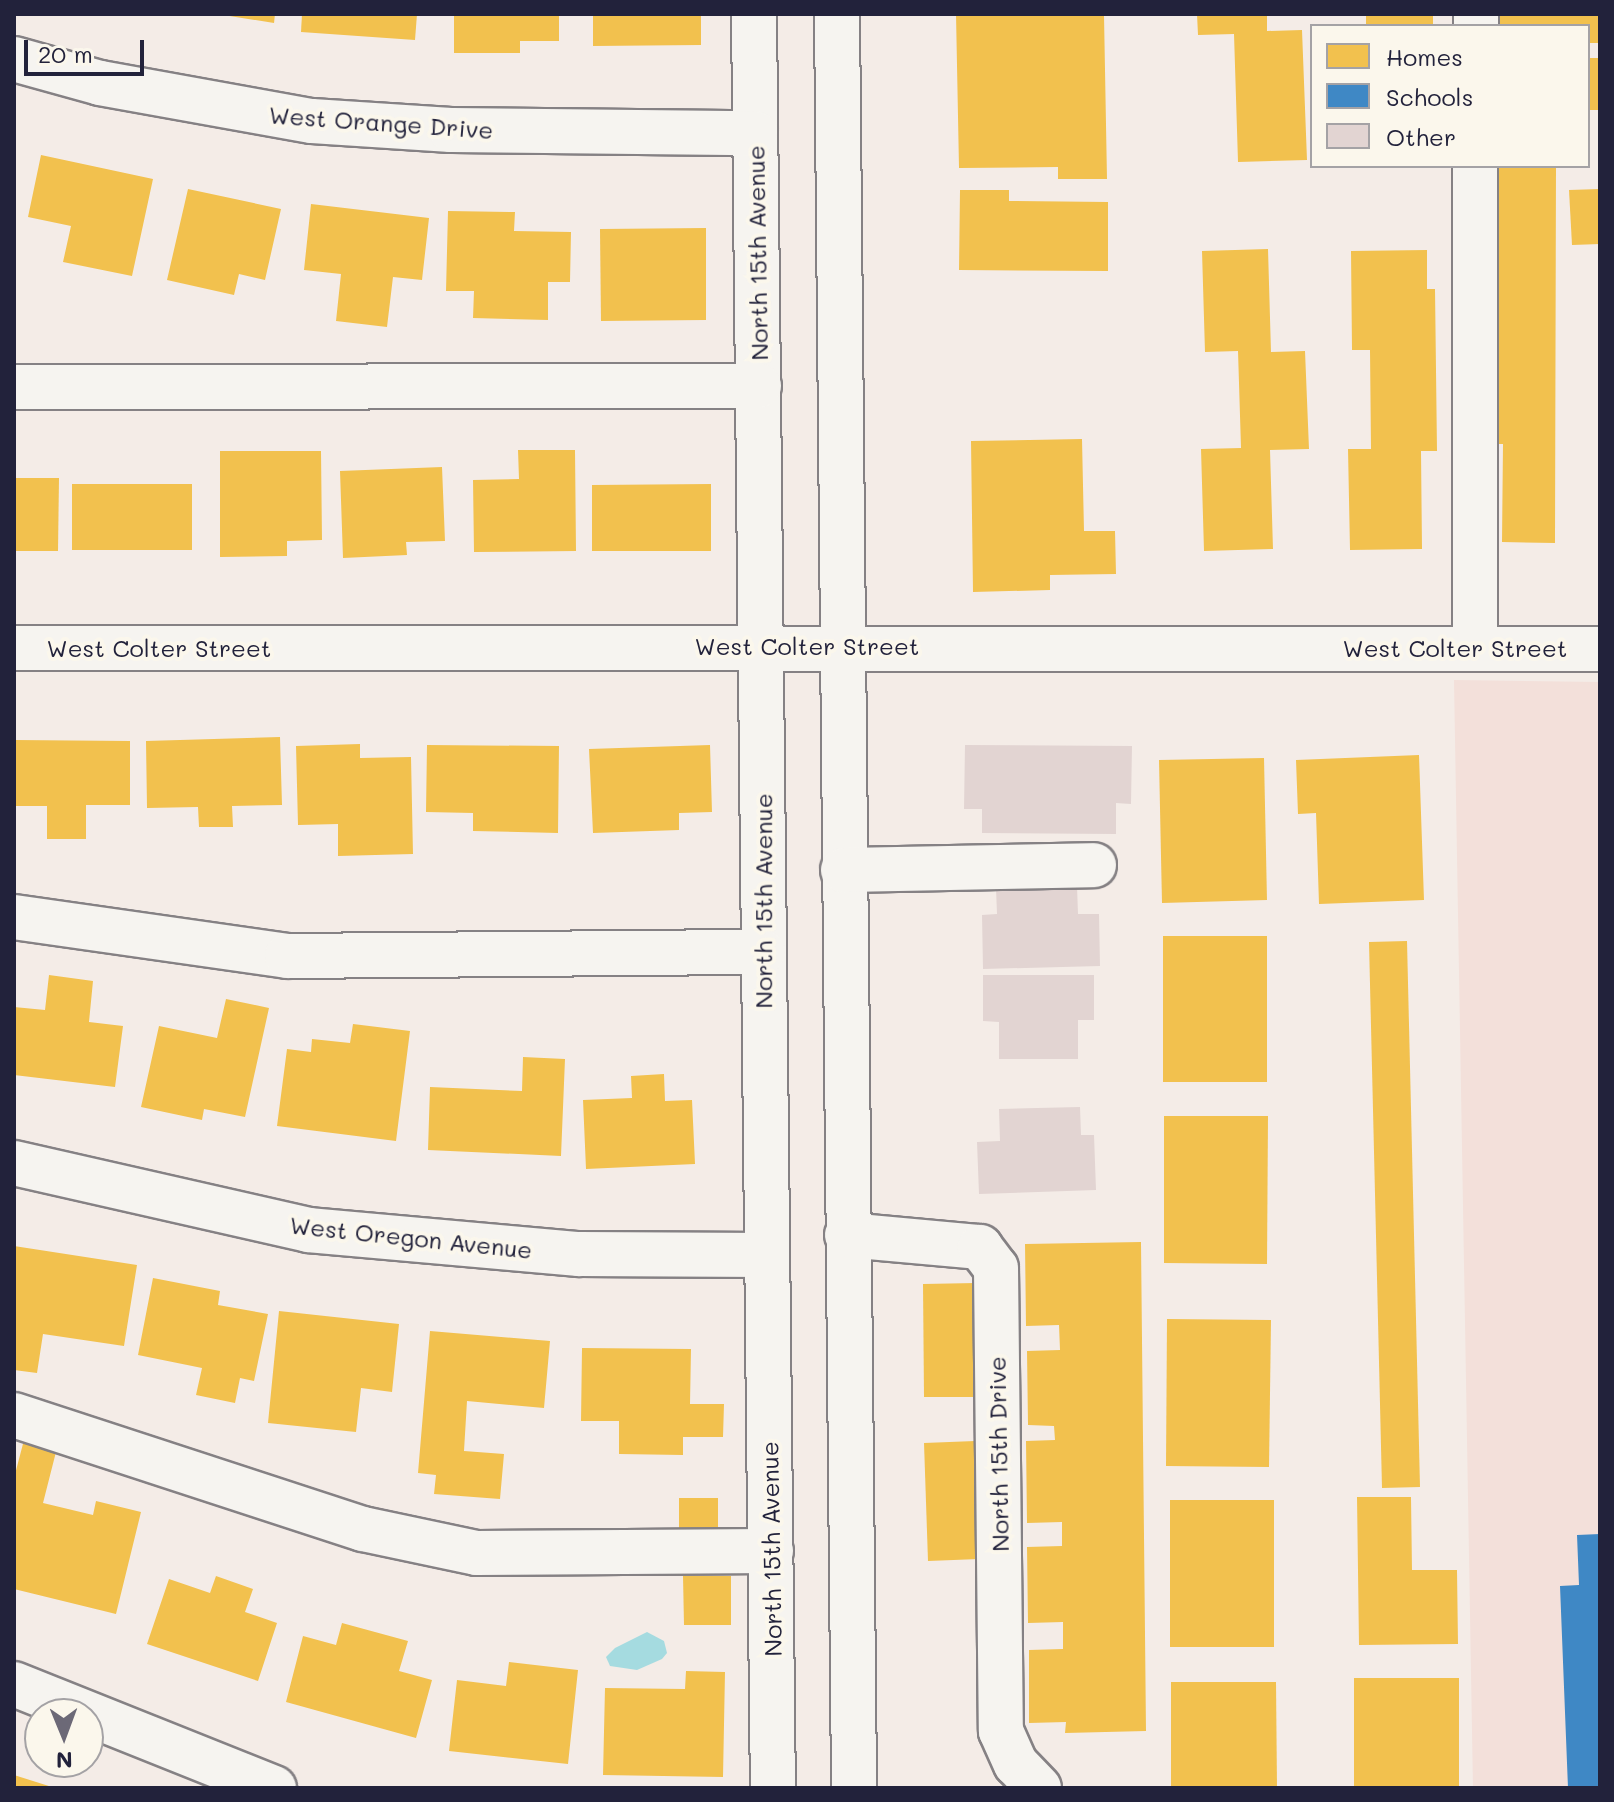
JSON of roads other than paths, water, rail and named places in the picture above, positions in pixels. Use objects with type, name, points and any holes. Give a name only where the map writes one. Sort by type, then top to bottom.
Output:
[{"type":"street","name":"North 15th Avenue","points":[[754,14],[773,1788]]},
{"type":"street","points":[[837,14],[840,646],[854,1788]]},
{"type":"street","name":"West Orange Drive","points":[[14,59],[100,83],[312,121],[481,131],[755,133]]},
{"type":"street","points":[[1475,168],[1475,648]]},
{"type":"street","points":[[14,387],[759,386]]},
{"type":"street","name":"West Colter Street","points":[[14,648],[840,646],[1600,649]]},
{"type":"street","points":[[843,870],[1094,865]]},
{"type":"street","points":[[14,917],[287,956],[763,952]]},
{"type":"street","name":"West Oregon Avenue","points":[[14,1163],[308,1230],[579,1254],[767,1255]]},
{"type":"street","name":"North 15th Drive","points":[[847,1235],[980,1247],[996,1268],[1001,1731],[1016,1764],[1039,1788]]},
{"type":"street","points":[[14,1415],[363,1529],[477,1553],[771,1551]]},
{"type":"street","points":[[14,1684],[274,1788]]},
{"type":"water","points":[[647,1632],[664,1641],[667,1653],[662,1659],[637,1670],[610,1666],[606,1657],[615,1648]]}]
